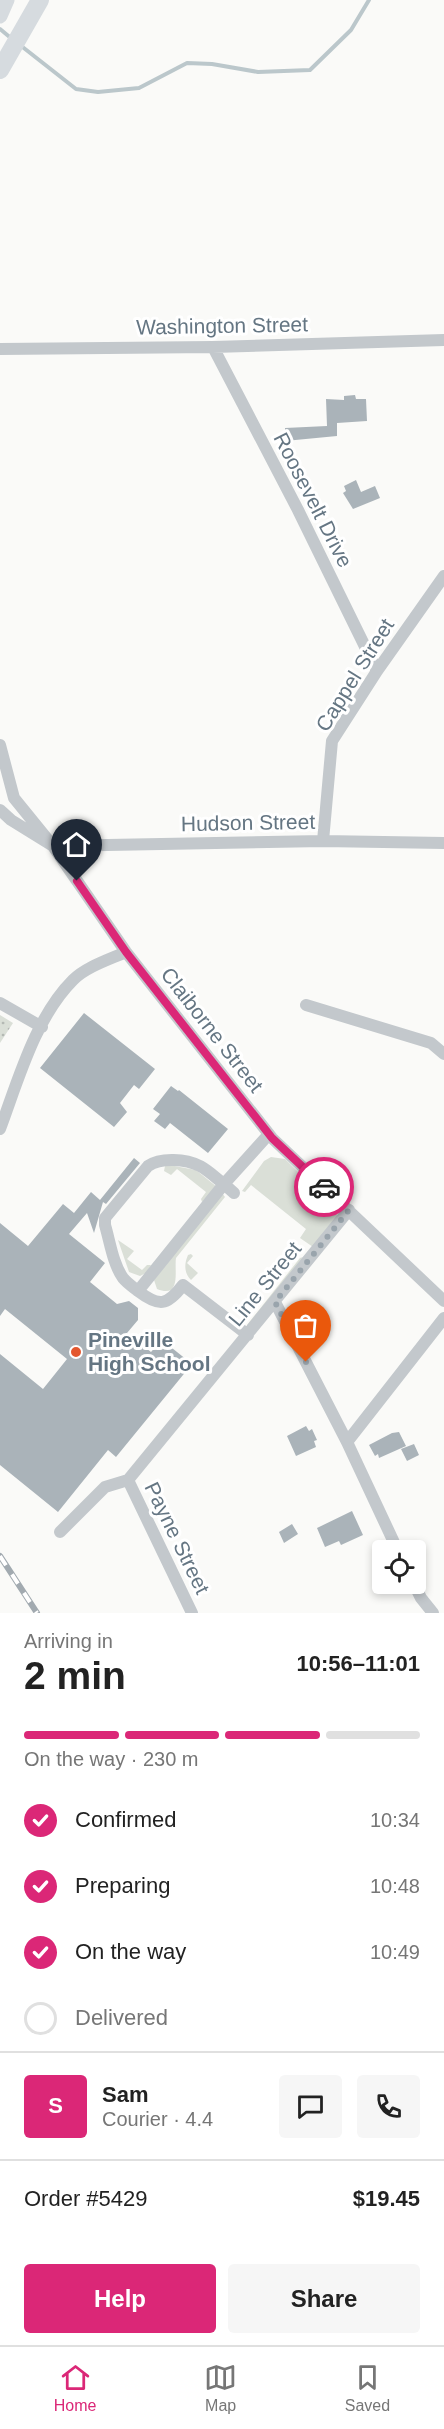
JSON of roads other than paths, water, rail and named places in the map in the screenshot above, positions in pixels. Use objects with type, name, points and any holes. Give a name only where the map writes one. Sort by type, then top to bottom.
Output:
[{"type":"highway","points":[[0,70],[40,0]]},
{"type":"main road","points":[[0,16],[7,0]]},
{"type":"street","name":"Washington Street","points":[[0,349],[213,347],[444,340]]},
{"type":"street","name":"Roosevelt Drive","points":[[213,347],[298,510],[376,671]]},
{"type":"street","name":"Cappel Street","points":[[323,841],[332,741],[376,671],[444,576]]},
{"type":"street","name":"Claiborne Street","points":[[0,745],[14,798],[53,846],[126,952],[269,1134],[444,1301]]},
{"type":"street","points":[[0,810],[11,820],[53,846]]},
{"type":"street","name":"Hudson Street","points":[[53,846],[323,841],[444,843]]},
{"type":"street","points":[[0,1129],[34,1040],[58,999],[73,980],[87,970],[126,952]]},
{"type":"street","points":[[0,1003],[42,1026]]},
{"type":"street","points":[[306,1005],[431,1043],[444,1054]]},
{"type":"street","points":[[138,1291],[229,1188],[239,1167],[269,1134]]},
{"type":"street","points":[[239,1167],[224,1171],[163,1160],[154,1162],[105,1218],[105,1225],[123,1278],[138,1291],[153,1301],[167,1301],[174,1298],[183,1285],[248,1335]]},
{"type":"street","points":[[199,1165],[229,1188]]},
{"type":"street","name":"Line Street","points":[[60,1532],[105,1487],[128,1480],[349,1210]]},
{"type":"street","points":[[123,1278],[134,1282],[147,1280]]},
{"type":"street","points":[[147,1280],[146,1289],[153,1301]]},
{"type":"street","points":[[275,1302],[347,1442],[393,1540]]},
{"type":"street","points":[[347,1442],[444,1318]]},
{"type":"street","name":"Payne Street","points":[[128,1480],[192,1613]]},
{"type":"street","points":[[419,1594],[433,1613]]},
{"type":"waterway","points":[[20,45],[76,89],[98,92],[139,88],[187,63],[212,64],[258,72],[310,70],[351,30],[369,0]]},
{"type":"waterway","points":[[0,29],[12,39]]},
{"type":"railway","points":[[0,1556],[37,1613]]},
{"type":"place","name":"Pineville High School","points":[[76,1352]]}]
